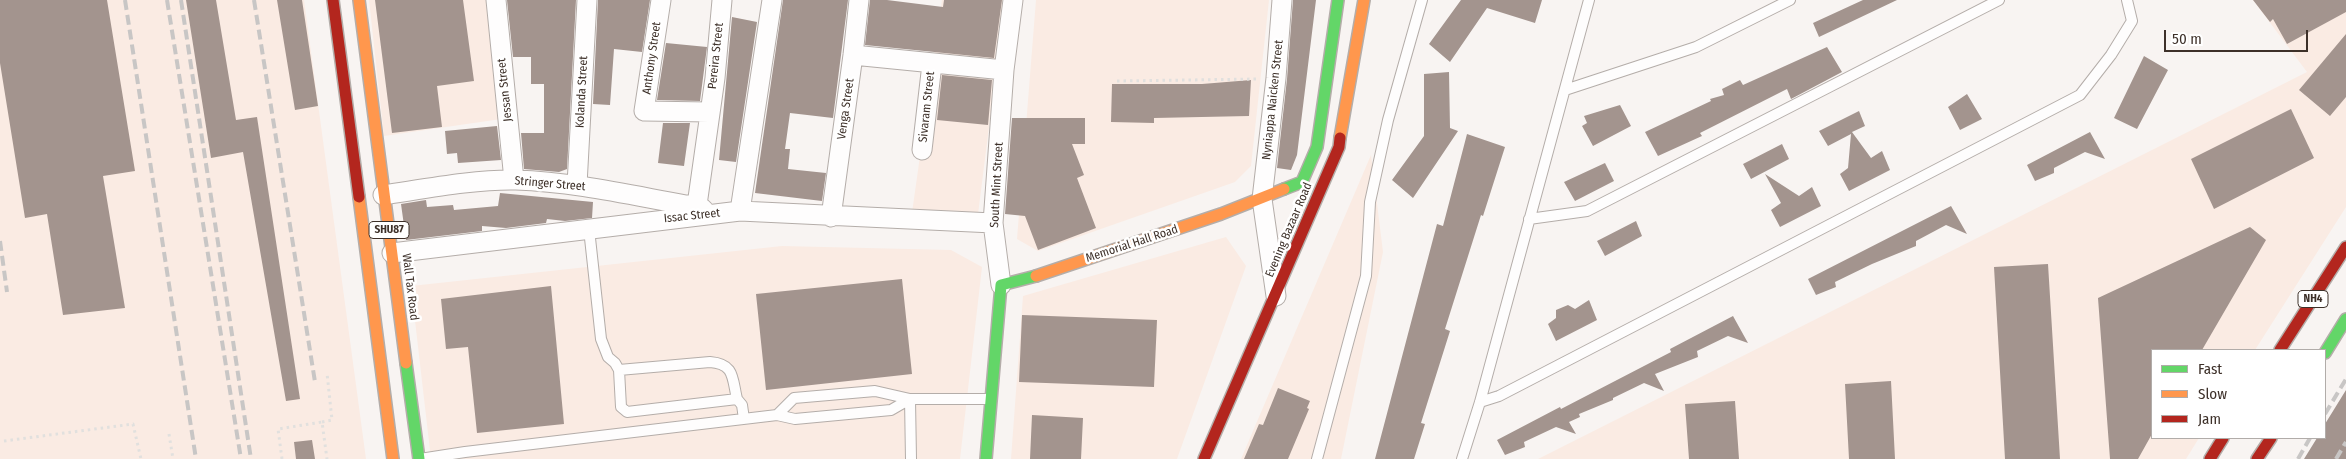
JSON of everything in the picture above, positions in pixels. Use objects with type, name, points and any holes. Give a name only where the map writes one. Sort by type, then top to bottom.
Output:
[{"type":"main road","name":"SHU87","points":[[333,0],[393,459]]},
{"type":"main road","name":"Wall Tax Road","points":[[359,0],[420,459]]},
{"type":"main road","name":"Evening Bazaar Road","points":[[1302,182],[1317,146],[1338,0]]},
{"type":"main road","name":"Evening Bazaar Road","points":[[1204,459],[1276,296],[1339,146],[1364,0]]},
{"type":"main road","name":"Memorial Hall Road","points":[[1001,285],[1032,277],[1262,199],[1302,182]]},
{"type":"main road","name":"NH4","points":[[2281,349],[2346,247]]},
{"type":"main road","name":"South Mint Street","points":[[986,459],[1001,285]]},
{"type":"main road","points":[[2326,351],[2346,320]]},
{"type":"main road","points":[[2210,459],[2222,439]]},
{"type":"main road","points":[[2257,459],[2270,439]]},
{"type":"street","name":"Jessan Street","points":[[496,0],[514,180]]},
{"type":"street","name":"Kolanda Street","points":[[577,185],[588,0]]},
{"type":"street","name":"Anthony Street","points":[[661,0],[644,111],[709,112]]},
{"type":"street","name":"Pereira Street","points":[[705,210],[709,112],[715,78],[722,0]]},
{"type":"street","points":[[740,211],[772,0]]},
{"type":"street","name":"Venga Street","points":[[831,217],[859,0]]},
{"type":"street","name":"South Mint Street","points":[[1001,285],[993,223],[1004,70],[1014,0]]},
{"type":"street","name":"Nyniappa Naicken Street","points":[[1262,199],[1276,78],[1282,0]]},
{"type":"street","points":[[853,55],[1004,70]]},
{"type":"street","name":"Sivaram Street","points":[[922,150],[932,64]]},
{"type":"street","name":"Stringer Street","points":[[384,194],[514,180],[577,185],[705,210]]},
{"type":"street","points":[[1262,199],[1276,296]]},
{"type":"street","name":"Issac Street","points":[[392,253],[589,229],[705,210],[993,223]]},
{"type":"lane","points":[[1317,459],[1366,276],[1370,202],[1388,120],[1422,0]]},
{"type":"lane","points":[[1462,459],[1480,402],[1589,0]]},
{"type":"lane","points":[[1565,90],[1696,47],[1790,0]]},
{"type":"lane","points":[[1530,219],[1586,211],[1998,0]]},
{"type":"lane","points":[[1480,402],[1499,396],[2080,95],[2111,55],[2132,21],[2127,0]]},
{"type":"lane","points":[[589,229],[600,339],[608,357],[619,370],[621,407],[627,412],[737,399]]},
{"type":"lane","points":[[619,370],[710,362],[723,363],[730,370],[737,399],[742,406],[744,419]]},
{"type":"lane","points":[[777,415],[794,398],[875,392],[910,399],[992,399]]},
{"type":"lane","points":[[420,459],[777,415],[795,418],[891,410],[910,399]]},
{"type":"lane","points":[[910,399],[911,459]]},
{"type":"path","points":[[1117,81],[1276,78]]},
{"type":"path","points":[[282,459],[278,429],[332,420],[327,373]]},
{"type":"path","points":[[322,422],[328,459]]},
{"type":"path","points":[[4,441],[133,424],[140,459]]},
{"type":"path","points":[[169,434],[173,459]]},
{"type":"shaded area","points":[[0,0],[304,0],[366,459],[0,459]]},
{"type":"shaded area","points":[[369,0],[497,0],[508,118],[384,136]]},
{"type":"shaded area","points":[[942,0],[1005,0],[976,230],[910,227]]},
{"type":"shaded area","points":[[1036,0],[1269,0],[1251,166],[1235,182],[1038,251],[1017,239]]},
{"type":"shaded area","points":[[2253,0],[2346,0],[2346,207],[2256,349],[2151,349],[2151,439],[2198,439],[2186,459],[1538,459],[2307,72]]},
{"type":"shaded area","points":[[1371,155],[1383,252],[1341,459],[1241,459]]},
{"type":"shaded area","points":[[1226,237],[1246,266],[1177,459],[1011,459],[1023,296]]},
{"type":"shaded area","points":[[782,246],[951,250],[982,267],[960,459],[431,459],[411,286]]},
{"type":"building","points":[[0,0],[107,0],[135,171],[103,176],[125,308],[63,315],[47,214],[25,218],[0,63]]},
{"type":"building","points":[[186,0],[216,0],[236,120],[257,117],[300,399],[286,401],[243,152],[211,158]]},
{"type":"building","points":[[277,0],[302,0],[318,106],[295,110]]},
{"type":"building","points":[[375,0],[463,0],[474,81],[437,86],[442,127],[392,133]]},
{"type":"building","points":[[507,0],[576,0],[567,169],[559,172],[524,169],[521,133],[544,133],[544,84],[531,84],[531,57],[513,57]]},
{"type":"building","points":[[598,0],[650,0],[642,52],[614,49],[610,105],[593,104]]},
{"type":"building","points":[[783,0],[848,0],[833,118],[790,113],[785,149],[790,149],[788,169],[826,173],[822,201],[755,193]]},
{"type":"building","points":[[870,0],[887,0],[943,7],[944,0],[1002,0],[994,58],[865,45]]},
{"type":"building","points":[[1293,0],[1316,0],[1297,155],[1291,170],[1277,168],[1287,79]]},
{"type":"building","points":[[1461,0],[1542,0],[1535,23],[1487,8],[1450,62],[1429,44]]},
{"type":"building","points":[[1863,0],[1897,0],[1819,37],[1813,23]]},
{"type":"building","points":[[2253,0],[2346,0],[2346,12],[2287,44],[2273,19],[2270,22]]},
{"type":"building","points":[[732,17],[757,22],[736,162],[719,160]]},
{"type":"building","points":[[2346,34],[2346,97],[2330,116],[2299,90]]},
{"type":"building","points":[[666,43],[707,47],[700,101],[657,100]]},
{"type":"building","points":[[1827,47],[1842,72],[1791,99],[1787,89],[1700,133],[1702,136],[1658,156],[1645,132],[1711,101],[1710,99],[1724,95],[1722,89],[1740,80],[1743,85]]},
{"type":"building","points":[[2144,56],[2168,70],[2137,129],[2114,118]]},
{"type":"building","points":[[1449,72],[1450,128],[1458,131],[1413,198],[1392,180],[1424,136],[1424,74]]},
{"type":"building","points":[[942,75],[992,80],[988,125],[937,120]]},
{"type":"building","points":[[1251,80],[1249,116],[1154,118],[1154,123],[1111,122],[1112,84],[1202,84]]},
{"type":"building","points":[[1967,94],[1982,119],[1960,130],[1948,107]]},
{"type":"building","points":[[1620,105],[1631,126],[1593,146],[1582,126],[1587,123],[1584,116]]},
{"type":"building","points":[[2291,109],[2314,158],[2214,209],[2191,159]]},
{"type":"building","points":[[1859,111],[1865,126],[1852,132],[1871,158],[1882,151],[1890,170],[1849,191],[1840,174],[1848,168],[1851,134],[1828,146],[1819,131]]},
{"type":"building","points":[[1012,118],[1085,118],[1085,144],[1072,144],[1084,175],[1077,178],[1096,228],[1038,250],[1025,216],[1005,214]]},
{"type":"building","points":[[663,123],[690,123],[684,166],[658,163]]},
{"type":"building","points":[[497,126],[501,160],[458,163],[457,153],[447,154],[445,131]]},
{"type":"building","points":[[2090,132],[2105,159],[2085,152],[2054,168],[2054,173],[2035,181],[2027,165]]},
{"type":"building","points":[[1467,134],[1505,147],[1483,216],[1481,215],[1445,329],[1450,331],[1421,423],[1425,424],[1414,459],[1375,459],[1437,224],[1443,226]]},
{"type":"building","points":[[1782,144],[1789,159],[1751,179],[1743,164]]},
{"type":"building","points":[[1605,163],[1614,181],[1575,201],[1564,182]]},
{"type":"building","points":[[1765,174],[1799,196],[1812,187],[1821,206],[1780,227],[1771,210],[1781,203]]},
{"type":"building","points":[[500,193],[593,202],[592,218],[565,221],[547,219],[546,223],[506,228],[482,226],[482,231],[406,240],[401,204],[426,200],[427,207],[453,205],[454,210],[498,206]]},
{"type":"building","points":[[1951,206],[1967,234],[1946,225],[1916,241],[1916,246],[1835,282],[1836,287],[1816,295],[1808,279]]},
{"type":"building","points":[[1636,221],[1642,236],[1605,256],[1597,241]]},
{"type":"building","points":[[2250,227],[2266,240],[2203,349],[2151,349],[2151,436],[2138,459],[2110,459],[2098,298]]},
{"type":"building","points":[[2048,264],[2060,459],[2005,459],[1994,267]]},
{"type":"building","points":[[902,279],[912,374],[766,390],[756,294]]},
{"type":"building","points":[[551,286],[564,424],[477,433],[468,347],[446,349],[441,299]]},
{"type":"building","points":[[1589,300],[1597,320],[1556,341],[1548,324],[1556,318],[1556,310],[1568,305],[1575,309]]},
{"type":"building","points":[[1022,315],[1157,320],[1154,387],[1019,382]]},
{"type":"building","points":[[1733,316],[1748,343],[1728,336],[1697,351],[1698,357],[1655,374],[1664,391],[1644,383],[1613,398],[1613,400],[1579,414],[1580,417],[1569,422],[1576,434],[1556,427],[1524,442],[1525,447],[1505,455],[1497,440],[1671,352],[1670,349]]},
{"type":"building","points":[[1891,381],[1895,459],[1849,459],[1845,384]]},
{"type":"building","points":[[1278,388],[1310,401],[1307,408],[1309,409],[1288,459],[1244,459],[1259,424],[1263,425]]},
{"type":"building","points":[[2346,390],[2346,459],[2304,459],[2316,439],[2326,439],[2326,422]]},
{"type":"building","points":[[1735,401],[1739,459],[1689,459],[1685,404]]},
{"type":"building","points":[[1032,415],[1083,418],[1081,459],[1030,459]]},
{"type":"building","points":[[312,440],[315,459],[296,459],[294,442]]},
{"type":"railway","points":[[125,0],[196,459]]},
{"type":"railway","points":[[167,0],[241,459]]},
{"type":"railway","points":[[181,0],[251,459]]},
{"type":"railway","points":[[254,0],[315,382]]},
{"type":"railway","points":[[0,241],[7,292]]},
{"type":"railway","points":[[2326,412],[2346,379]]},
{"type":"railway","points":[[2298,459],[2309,439]]},
{"type":"railway","points":[[2336,459],[2346,442]]},
{"type":"traffic: fast","points":[[1284,189],[1302,182],[1317,147],[1338,0]]},
{"type":"traffic: fast","points":[[986,459],[1001,285],[1036,276]]},
{"type":"traffic: fast","points":[[2326,351],[2346,319]]},
{"type":"traffic: fast","points":[[406,363],[419,459]]},
{"type":"traffic: slow","points":[[359,0],[406,363]]},
{"type":"traffic: slow","points":[[1340,138],[1364,0]]},
{"type":"traffic: slow","points":[[1036,276],[1221,214],[1284,189]]},
{"type":"traffic: slow","points":[[359,197],[393,459]]},
{"type":"traffic: jam","points":[[333,0],[359,197]]},
{"type":"traffic: jam","points":[[1204,459],[1339,147],[1340,138]]},
{"type":"traffic: jam","points":[[2281,349],[2346,247]]},
{"type":"traffic: jam","points":[[2210,459],[2222,439]]},
{"type":"traffic: jam","points":[[2257,459],[2270,439]]}]
